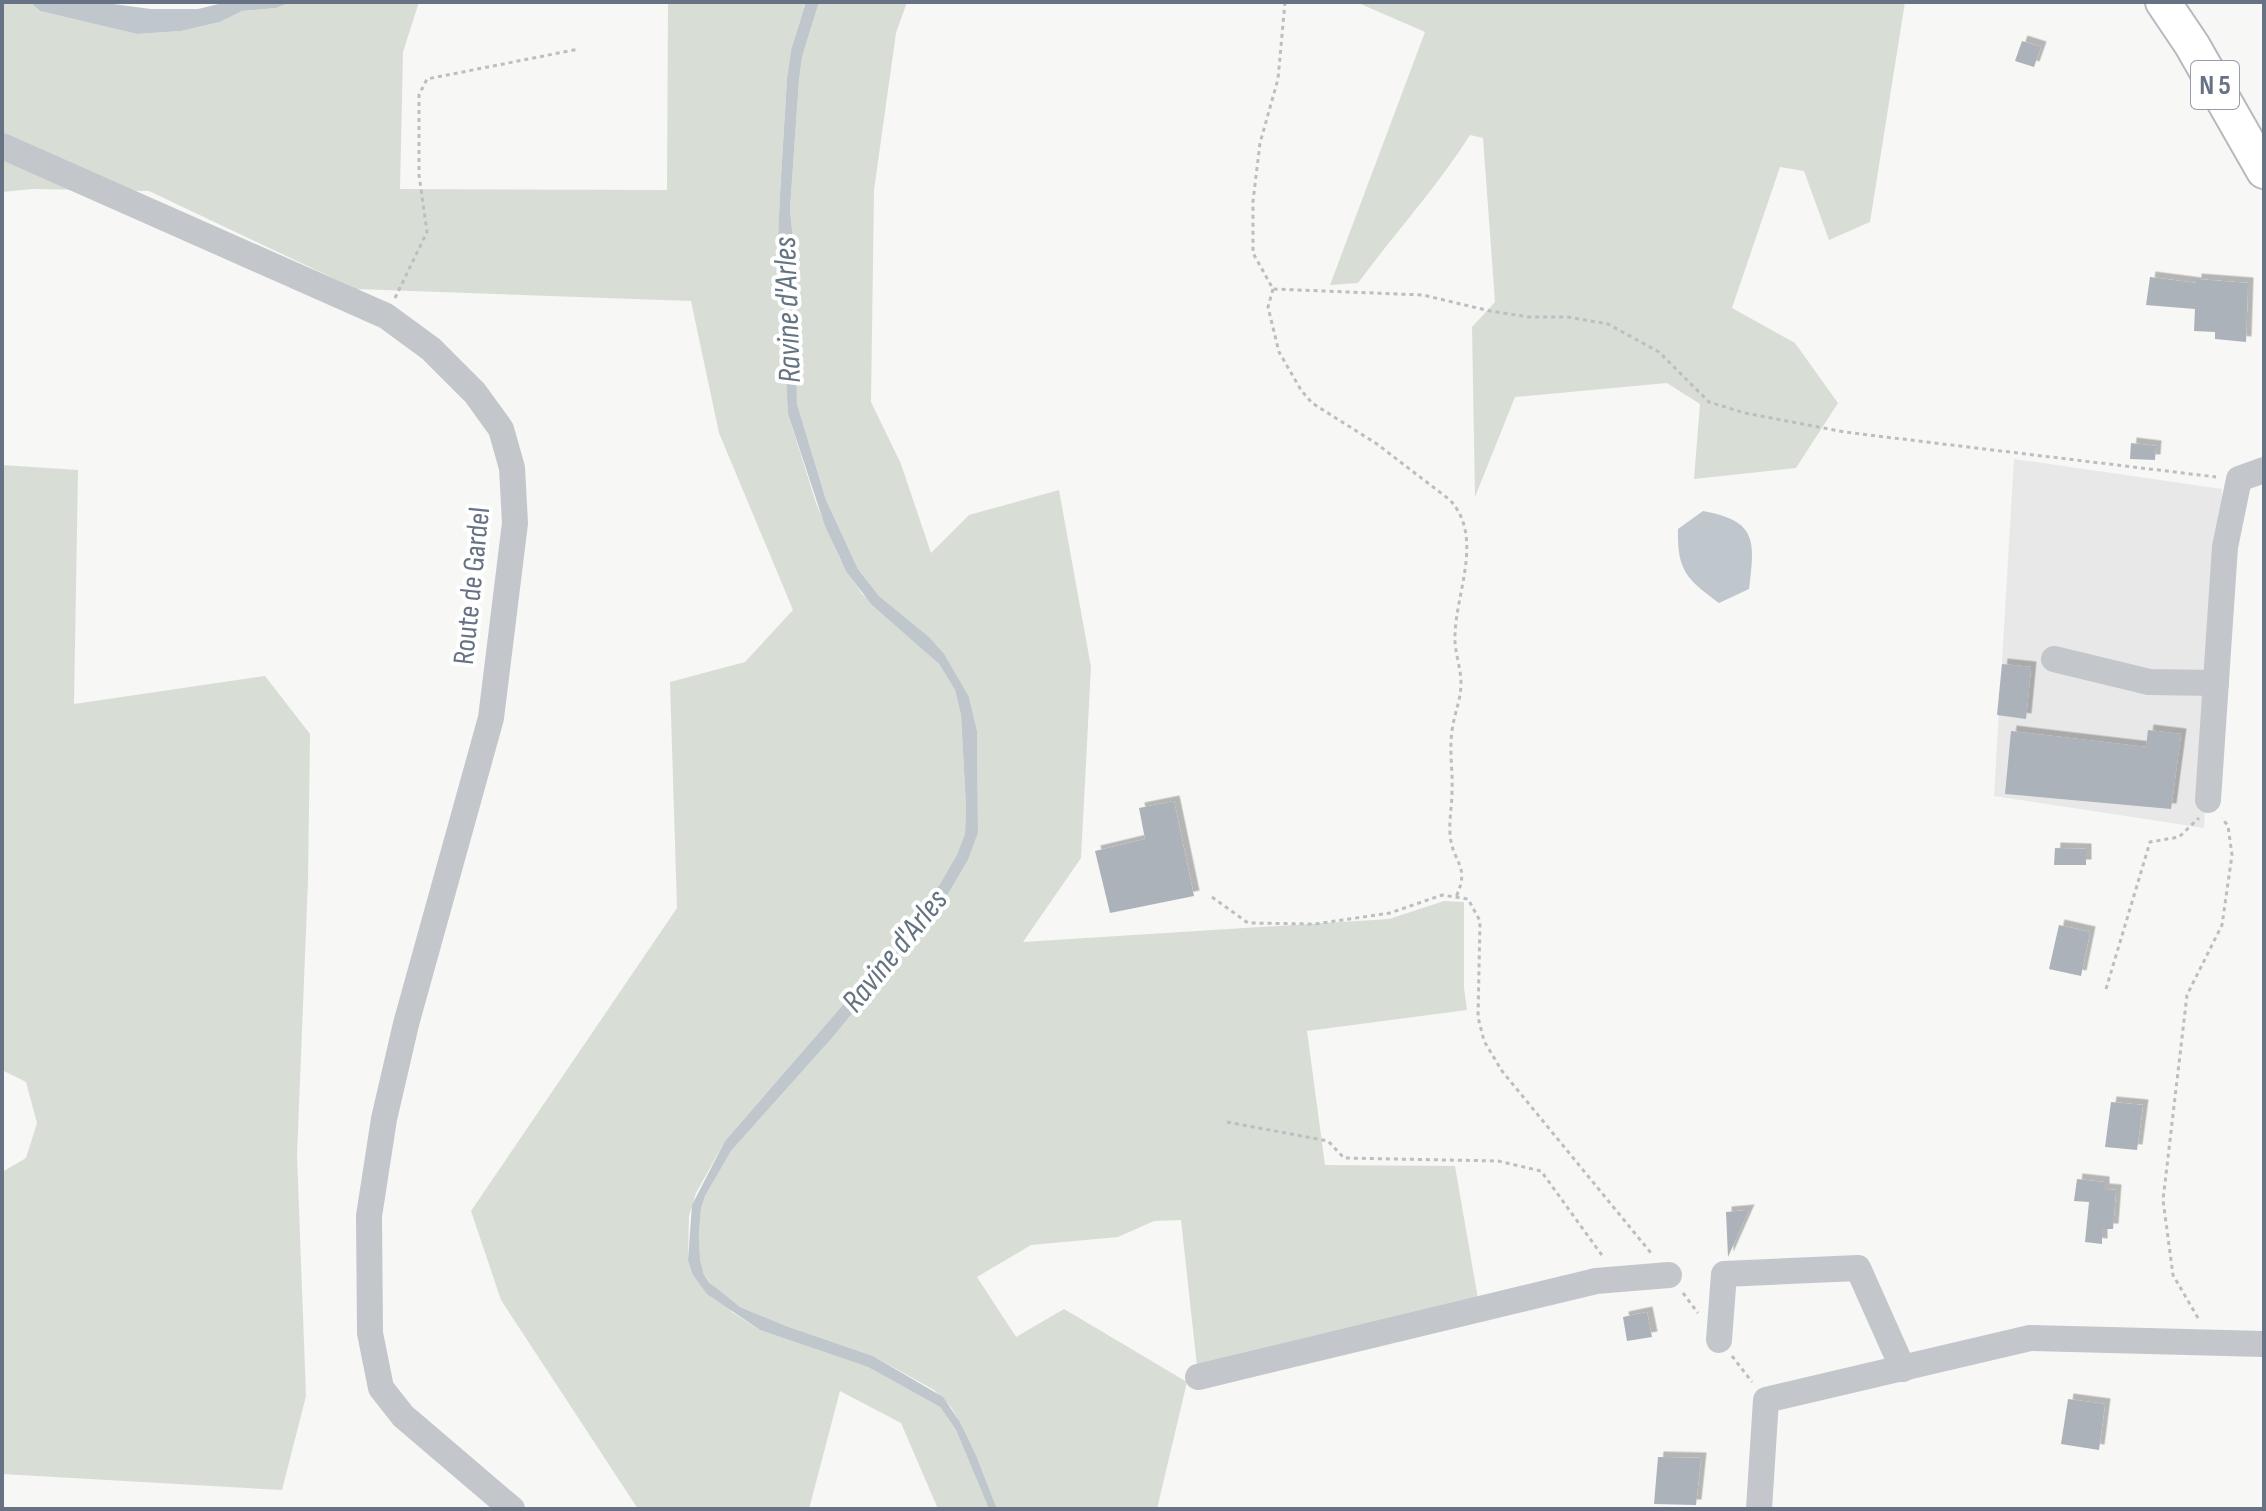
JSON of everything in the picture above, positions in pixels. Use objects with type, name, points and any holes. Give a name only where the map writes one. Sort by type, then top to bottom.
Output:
[{"type":"main road","name":"N 5","points":[[2163,2],[2192,45],[2264,171]]},
{"type":"street","name":"Route de Gardel","points":[[2,146],[386,316],[431,349],[475,393],[501,429],[512,468],[515,523],[491,718],[406,1024],[384,1119],[369,1216],[370,1333],[381,1388],[403,1416],[512,1509]]},
{"type":"street","points":[[2208,800],[2225,547],[2252,474]]},
{"type":"street","points":[[2054,659],[2149,682],[2216,683]]},
{"type":"street","points":[[1719,1340],[1724,1274],[1858,1268],[1903,1369]]},
{"type":"street","points":[[1198,1377],[1574,1286],[1669,1275]]},
{"type":"street","points":[[1759,1509],[1766,1400],[2030,1338],[2264,1344]]},
{"type":"path","points":[[1285,2],[1278,79],[1260,143],[1253,201],[1253,253],[1273,289],[1268,307],[1279,352],[1301,390],[1312,403],[1377,444],[1450,500],[1458,509],[1464,526],[1467,546],[1464,587],[1455,634],[1461,683],[1451,749],[1453,789],[1450,833],[1463,876],[1456,897]]},
{"type":"path","points":[[386,316],[427,232],[419,175],[419,95],[427,79],[579,49]]},
{"type":"path","points":[[1273,289],[1423,295],[1503,313],[1568,317],[1608,324],[1659,352],[1709,402],[1745,413],[1844,432],[2197,476],[2252,474]]},
{"type":"path","points":[[2106,989],[2150,842],[2179,837],[2200,817],[2208,800],[2228,826],[2232,855],[2222,925],[2187,995],[2163,1200],[2173,1275],[2199,1320],[2224,1343]]},
{"type":"path","points":[[1212,897],[1248,923],[1315,924],[1390,913],[1442,895],[1468,899],[1480,921],[1478,1017],[1484,1041],[1502,1071],[1550,1126],[1766,1400]]},
{"type":"path","points":[[1227,1122],[1328,1141],[1344,1158],[1498,1161],[1541,1171],[1607,1263],[1624,1279]]},
{"type":"shaded area","points":[[2,2],[30,2],[40,11],[137,34],[181,31],[220,22],[242,11],[276,8],[291,2],[419,2],[403,52],[400,189],[667,190],[668,2],[806,2],[791,50],[787,78],[778,238],[788,414],[816,503],[840,559],[862,594],[939,664],[955,690],[961,715],[965,834],[958,855],[940,884],[887,954],[725,1141],[696,1193],[689,1216],[688,1260],[732,1312],[760,1330],[868,1367],[940,1407],[956,1430],[989,1509],[938,1509],[901,1423],[840,1391],[809,1509],[638,1509],[501,1300],[471,1211],[677,908],[670,682],[745,662],[793,610],[719,433],[691,301],[356,289],[149,191],[33,189],[2,192]]},
{"type":"shaded area","points":[[819,2],[907,2],[896,33],[874,190],[871,402],[901,464],[931,553],[969,515],[1059,490],[1091,667],[1081,858],[1023,942],[1389,919],[1444,901],[1464,902],[1467,1010],[1307,1031],[1325,1165],[1455,1166],[1478,1299],[1197,1366],[1181,1220],[1154,1221],[1118,1237],[1031,1245],[977,1277],[1016,1337],[1064,1309],[1187,1382],[1157,1509],[997,1509],[960,1422],[951,1407],[934,1390],[873,1356],[740,1307],[717,1290],[704,1275],[700,1259],[701,1209],[705,1196],[731,1151],[832,1038],[941,906],[968,860],[978,833],[977,731],[969,697],[928,636],[879,596],[858,569],[826,500],[797,404],[794,251],[790,209],[802,57]]},
{"type":"shaded area","points":[[1356,2],[1905,2],[1870,222],[1829,240],[1804,171],[1780,167],[1732,308],[1795,343],[1838,403],[1796,468],[1694,479],[1700,404],[1667,383],[1515,397],[1475,497],[1472,327],[1495,302],[1483,138],[1470,135],[1358,283],[1330,285],[1425,32]]},
{"type":"shaded area","points":[[2014,459],[2222,489],[2204,828],[1994,796]]},
{"type":"shaded area","points":[[2,465],[78,470],[74,704],[265,676],[310,734],[308,881],[297,1155],[306,1396],[282,1490],[2,1474],[2,1172],[26,1158],[37,1123],[26,1082],[2,1070]]},
{"type":"water","points":[[30,2],[98,2],[151,9],[198,9],[227,2],[291,2],[276,8],[242,11],[220,22],[181,31],[137,34],[40,11]]},
{"type":"water","name":"Ravine d'Arles","points":[[806,2],[819,2],[802,57],[790,209],[794,251],[797,404],[826,500],[858,569],[879,596],[928,636],[944,654],[969,697],[977,731],[978,833],[968,860],[941,906],[832,1038],[731,1151],[705,1196],[701,1209],[700,1259],[704,1275],[710,1283],[740,1307],[873,1356],[943,1397],[960,1422],[976,1455],[997,1509],[989,1509],[956,1430],[940,1407],[868,1367],[760,1330],[707,1294],[693,1275],[688,1260],[692,1205],[725,1141],[887,954],[940,884],[965,834],[961,715],[955,690],[939,664],[871,604],[846,571],[825,526],[788,414],[778,238],[787,78],[791,50]]},
{"type":"water","points":[[1703,511],[1721,515],[1743,527],[1751,545],[1749,589],[1719,603],[1691,580],[1679,554],[1678,529]]},
{"type":"building","points":[[2022,41],[2041,47],[2034,67],[2015,61]]},
{"type":"building","points":[[2150,277],[2196,283],[2196,279],[2248,283],[2246,342],[2215,339],[2215,332],[2194,331],[2195,309],[2146,305]]},
{"type":"building","points":[[2131,443],[2156,446],[2155,460],[2130,459]]},
{"type":"building","points":[[2002,664],[2031,667],[2026,719],[1997,715]]},
{"type":"building","points":[[2148,730],[2181,734],[2171,809],[2005,794],[2011,731],[2146,747]]},
{"type":"building","points":[[1174,801],[1194,896],[1110,913],[1095,851],[1145,839],[1139,808]]},
{"type":"building","points":[[2055,848],[2086,849],[2086,865],[2054,865]]},
{"type":"building","points":[[2059,925],[2090,932],[2081,976],[2049,969]]},
{"type":"building","points":[[2111,1102],[2143,1105],[2137,1150],[2105,1147]]},
{"type":"building","points":[[2077,1179],[2104,1182],[2104,1189],[2116,1190],[2113,1229],[2102,1229],[2102,1244],[2085,1242],[2089,1202],[2074,1201]]},
{"type":"building","points":[[1749,1210],[1728,1257],[1726,1212]]},
{"type":"building","points":[[1647,1312],[1652,1337],[1627,1341],[1623,1317]]},
{"type":"building","points":[[2068,1399],[2105,1404],[2099,1450],[2061,1444]]},
{"type":"building","points":[[1658,1457],[1701,1458],[1696,1505],[1654,1504]]}]
